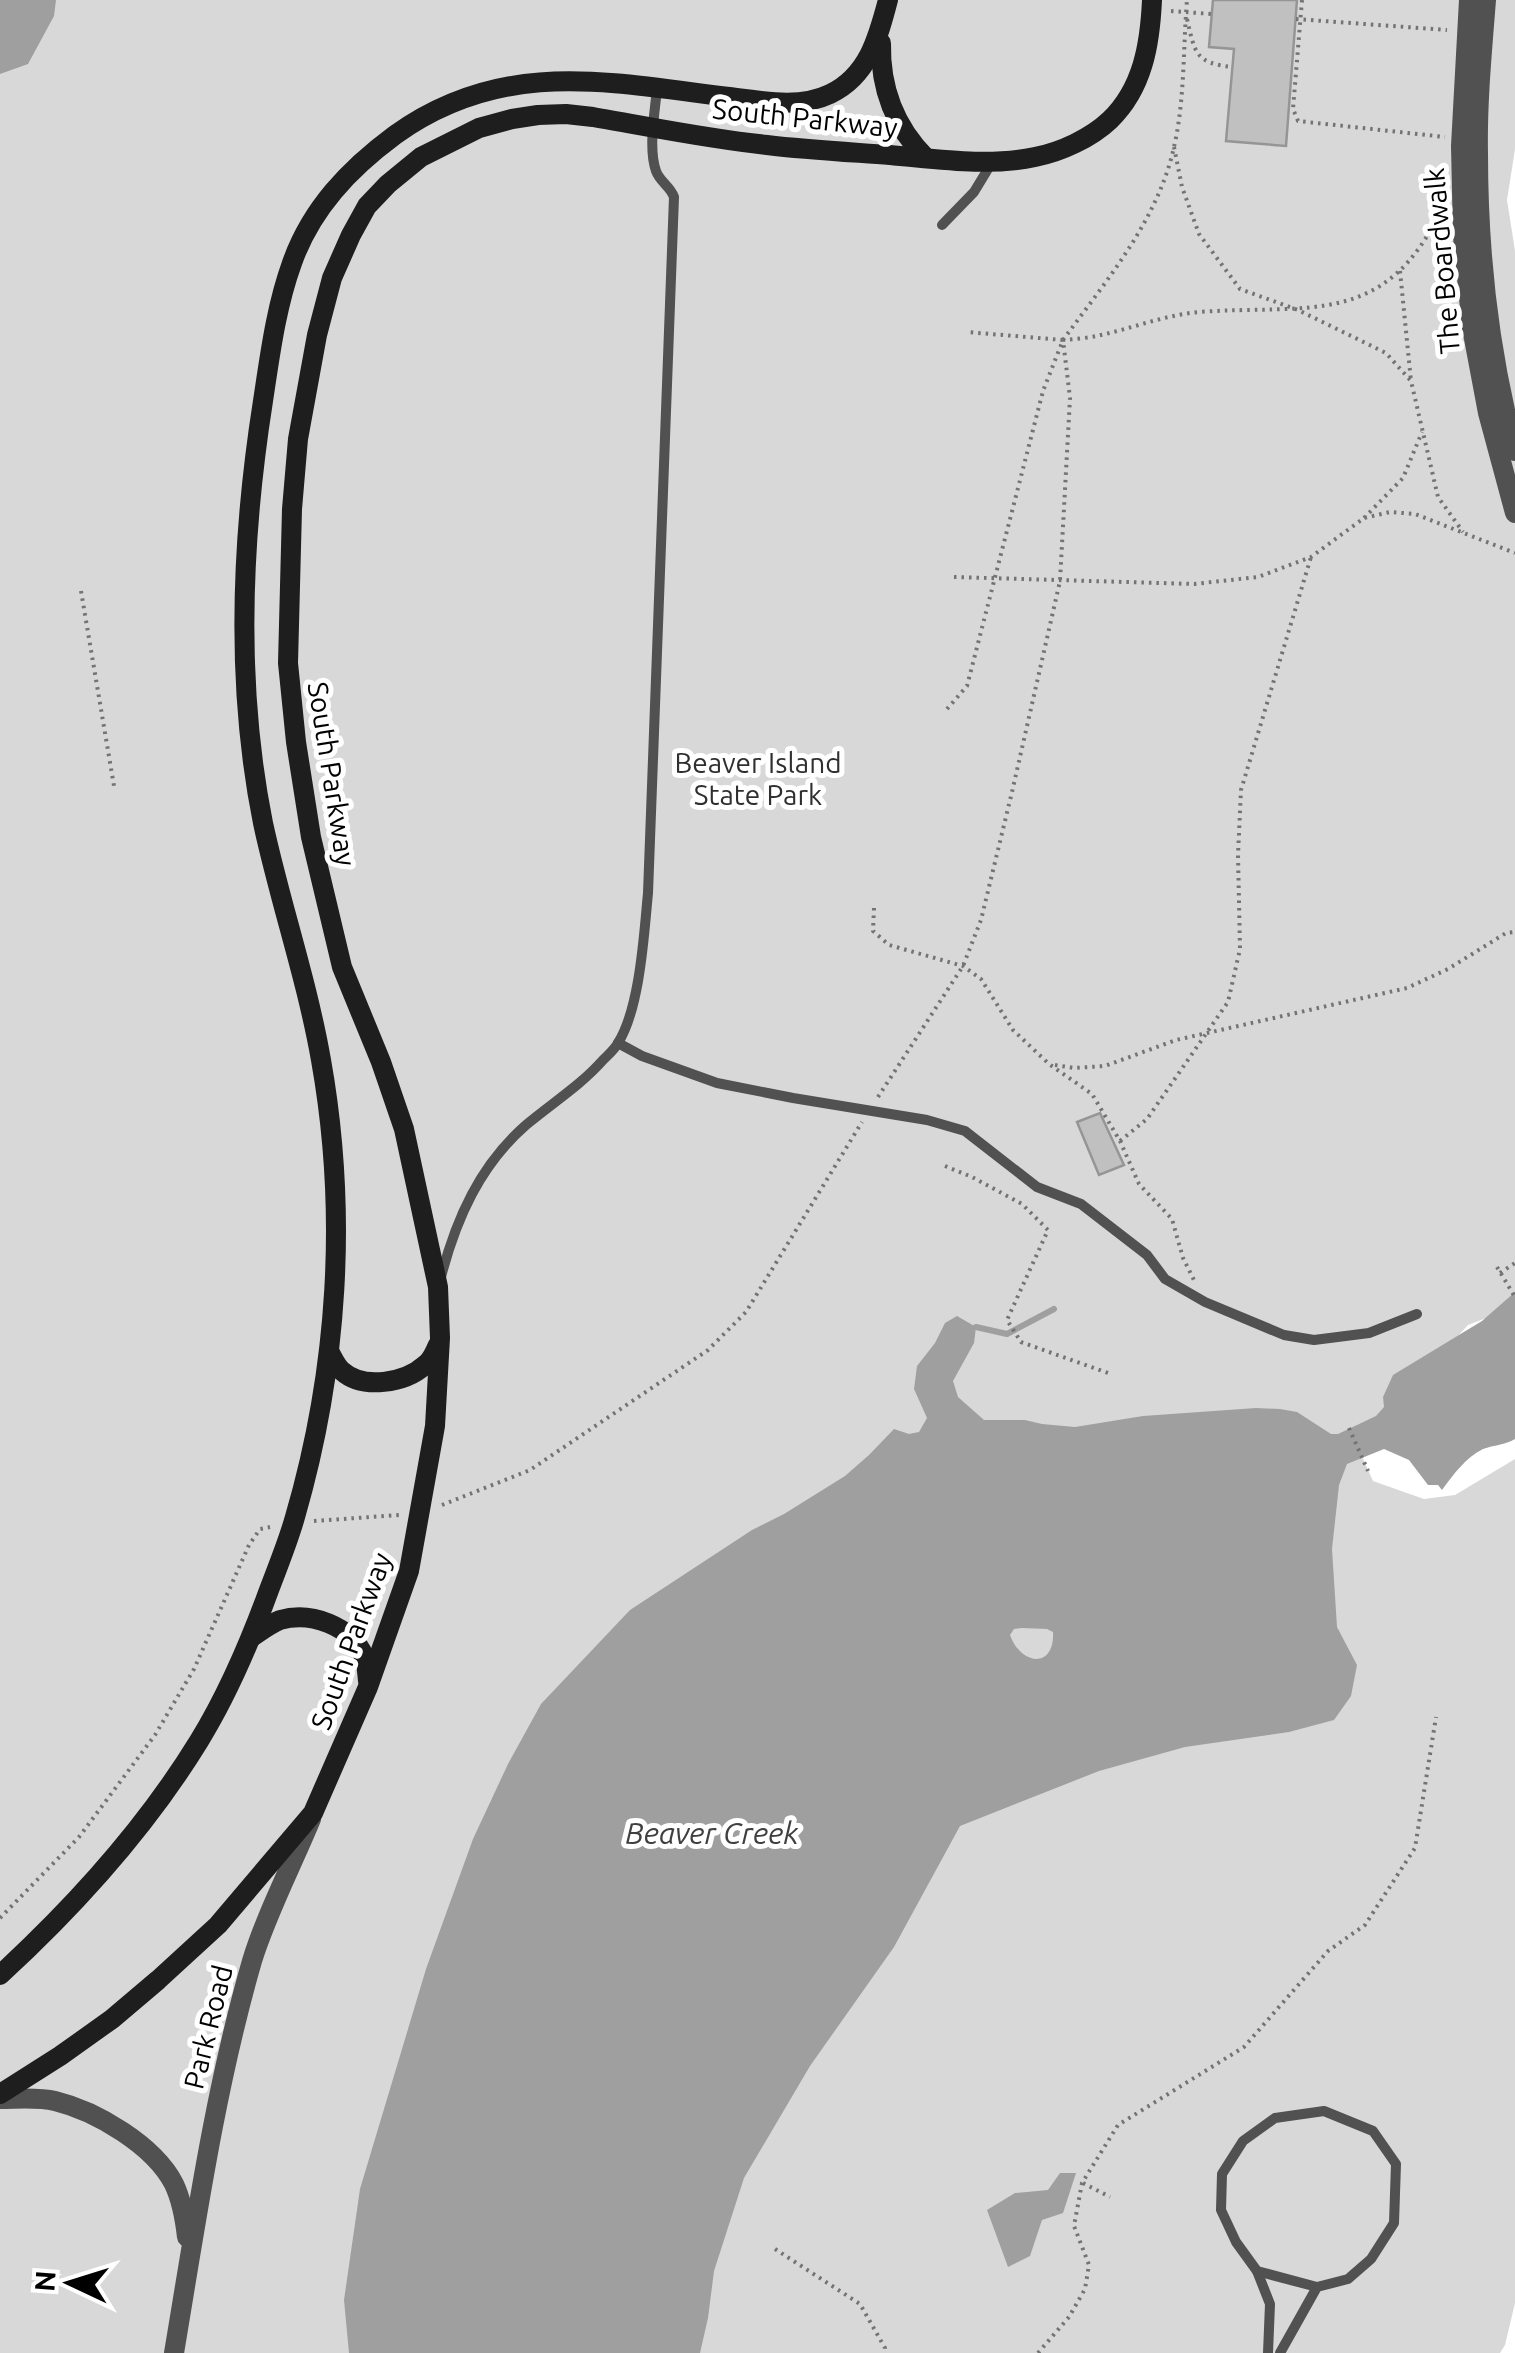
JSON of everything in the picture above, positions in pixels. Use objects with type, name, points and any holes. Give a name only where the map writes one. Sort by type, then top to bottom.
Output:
[{"type":"street","name":"South Parkway","points":[[0,1976],[55,1924],[152,1811],[202,1737],[252,1637],[294,1522],[320,1414],[336,1285],[337,1219],[328,1110],[322,1059],[263,821],[254,768],[243,614],[249,506],[269,362],[284,288],[301,240],[314,215],[338,185],[372,152],[435,109],[494,88],[534,81],[581,81],[775,103],[809,102],[833,93],[853,79],[870,58],[888,0]]},
{"type":"street","name":"The Boardwalk","points":[[1469,0],[1461,138],[1463,237],[1472,328],[1488,413],[1515,512]]},
{"type":"street","name":"The Boardwalk","points":[[1486,0],[1478,153],[1480,236],[1489,325],[1515,451]]},
{"type":"street","name":"South Parkway","points":[[0,2096],[112,2019],[158,1980],[218,1924],[313,1813],[368,1688],[409,1571],[421,1513],[435,1426],[440,1338],[438,1287],[404,1129],[342,967],[310,838],[288,663],[298,438],[317,335],[332,278],[351,235],[368,206],[421,157],[479,128],[538,115],[566,114],[765,145],[992,161],[1035,157],[1088,136],[1110,119],[1130,93],[1144,62],[1152,5]]},
{"type":"street","points":[[881,26],[880,71],[887,97],[912,144],[926,158]]},
{"type":"street","points":[[329,1351],[346,1374],[372,1382],[390,1381],[424,1367],[440,1338]]},
{"type":"street","points":[[252,1637],[277,1621],[290,1618],[314,1618],[340,1628],[358,1645],[366,1660],[368,1688]]},
{"type":"street","name":"Park Road","points":[[174,2353],[235,2024],[254,1956],[313,1813]]},
{"type":"street","name":"Park Road","points":[[0,2096],[52,2100],[85,2111],[149,2152],[173,2182],[185,2218],[189,2264]]},
{"type":"lane","points":[[438,1287],[450,1239],[476,1183],[525,1126],[584,1081],[618,1044],[638,977],[647,909],[674,197],[655,168],[653,127],[657,88]]},
{"type":"lane","points":[[942,225],[974,192],[992,161]]},
{"type":"lane","points":[[618,1044],[717,1083],[927,1120],[965,1131],[1037,1186],[1081,1204],[1146,1255],[1165,1278],[1205,1302],[1284,1335],[1314,1340],[1368,1333],[1417,1314]]},
{"type":"lane","points":[[1257,2271],[1317,2287],[1348,2279],[1370,2259],[1394,2222],[1396,2164],[1372,2131],[1324,2111],[1274,2118],[1243,2140],[1222,2174],[1221,2210],[1236,2242],[1257,2271],[1270,2304],[1268,2353]]},
{"type":"lane","points":[[1280,2353],[1317,2287]]},
{"type":"path","points":[[947,709],[967,686],[1043,392],[1063,340],[1130,246],[1156,201],[1174,147],[1188,0]]},
{"type":"path","points":[[1302,0],[1293,110],[1298,121],[1461,138]]},
{"type":"path","points":[[1152,5],[1212,14]]},
{"type":"path","points":[[1186,12],[1194,49],[1200,58],[1211,65],[1232,67]]},
{"type":"path","points":[[1298,19],[1467,32]]},
{"type":"path","points":[[1174,147],[1182,187],[1199,234],[1240,289],[1298,310],[1386,353],[1411,381]]},
{"type":"path","points":[[967,332],[1063,340],[1197,312],[1298,310],[1346,302],[1382,287],[1400,270],[1430,232],[1446,198]]},
{"type":"path","points":[[1400,270],[1411,381],[1438,497],[1463,532]]},
{"type":"path","points":[[0,1918],[79,1837],[155,1735],[194,1669],[249,1545],[260,1529],[294,1522],[421,1513],[530,1470],[708,1350],[746,1312],[963,966],[980,920],[1060,580],[1070,398],[1063,340]]},
{"type":"path","points":[[954,577],[1194,584],[1258,577],[1310,557],[1364,518],[1403,478],[1422,430]]},
{"type":"path","points":[[1364,518],[1390,512],[1415,514],[1515,553]]},
{"type":"path","points":[[1120,1141],[1147,1120],[1228,1002],[1240,949],[1238,855],[1242,790],[1310,557]]},
{"type":"path","points":[[81,591],[114,786]]},
{"type":"path","points":[[874,908],[872,931],[889,945],[963,966],[980,979],[1012,1030],[1049,1064],[1092,1094],[1120,1141],[1138,1184],[1172,1219],[1183,1258],[1205,1302]]},
{"type":"path","points":[[1049,1064],[1074,1068],[1105,1066],[1176,1040],[1407,988],[1448,969],[1506,933],[1515,932]]},
{"type":"path","points":[[944,1166],[972,1176],[1022,1204],[1048,1230],[1007,1320],[1021,1342],[1108,1373]]},
{"type":"path","points":[[1515,1263],[1498,1270],[1515,1297]]},
{"type":"path","points":[[1349,1428],[1368,1470]]},
{"type":"path","points":[[1038,2353],[1069,2317],[1085,2289],[1089,2265],[1074,2226],[1082,2183],[1118,2125],[1244,2047],[1328,1951],[1365,1925],[1414,1848],[1436,1717]]},
{"type":"path","points":[[1082,2183],[1110,2197]]},
{"type":"path","points":[[775,2249],[860,2304],[885,2353]]},
{"type":"green space","name":"Beaver Island State Park","points":[[0,0],[1515,0],[1515,149],[1507,200],[1515,251],[1515,1307],[1468,1325],[1357,1445],[1373,1481],[1424,1499],[1455,1495],[1515,1459],[1515,2303],[1500,2353],[0,2353]]},
{"type":"water","points":[[0,0],[56,0],[54,16],[28,64],[0,74]]},
{"type":"water","name":"Beaver Creek","points":[[1515,1292],[1515,1439],[1477,1452],[1442,1490],[1438,1485],[1428,1485],[1409,1460],[1384,1449],[1347,1464],[1339,1485],[1332,1549],[1337,1627],[1357,1665],[1351,1696],[1334,1720],[1289,1732],[1185,1747],[1099,1771],[960,1826],[894,1947],[810,2066],[744,2178],[714,2271],[700,2353],[349,2353],[344,2300],[360,2189],[426,1969],[473,1839],[541,1704],[630,1610],[752,1530],[845,1476],[894,1429],[909,1434],[919,1432],[927,1418],[914,1389],[917,1366],[945,1323],[957,1316],[976,1327],[974,1343],[953,1381],[958,1397],[984,1420],[1025,1420],[1075,1427],[1143,1416],[1256,1408],[1297,1412],[1331,1434],[1338,1434],[1376,1416],[1384,1407],[1383,1397],[1393,1375],[1482,1321]],"holes":[[[1014,1629],[1053,1632],[1052,1644],[1049,1652],[1036,1659],[1022,1653],[1010,1635]]]},
{"type":"water","points":[[1060,2173],[1076,2173],[1063,2213],[1042,2220],[1030,2256],[1008,2267],[987,2210],[1015,2193],[1048,2190]]},
{"type":"building","points":[[1213,0],[1297,0],[1286,146],[1226,141],[1234,49],[1209,47]]},
{"type":"building","points":[[1100,1113],[1124,1165],[1099,1175],[1077,1122]]},
{"type":"waterway","points":[[976,1327],[1007,1334],[1054,1309]]}]
